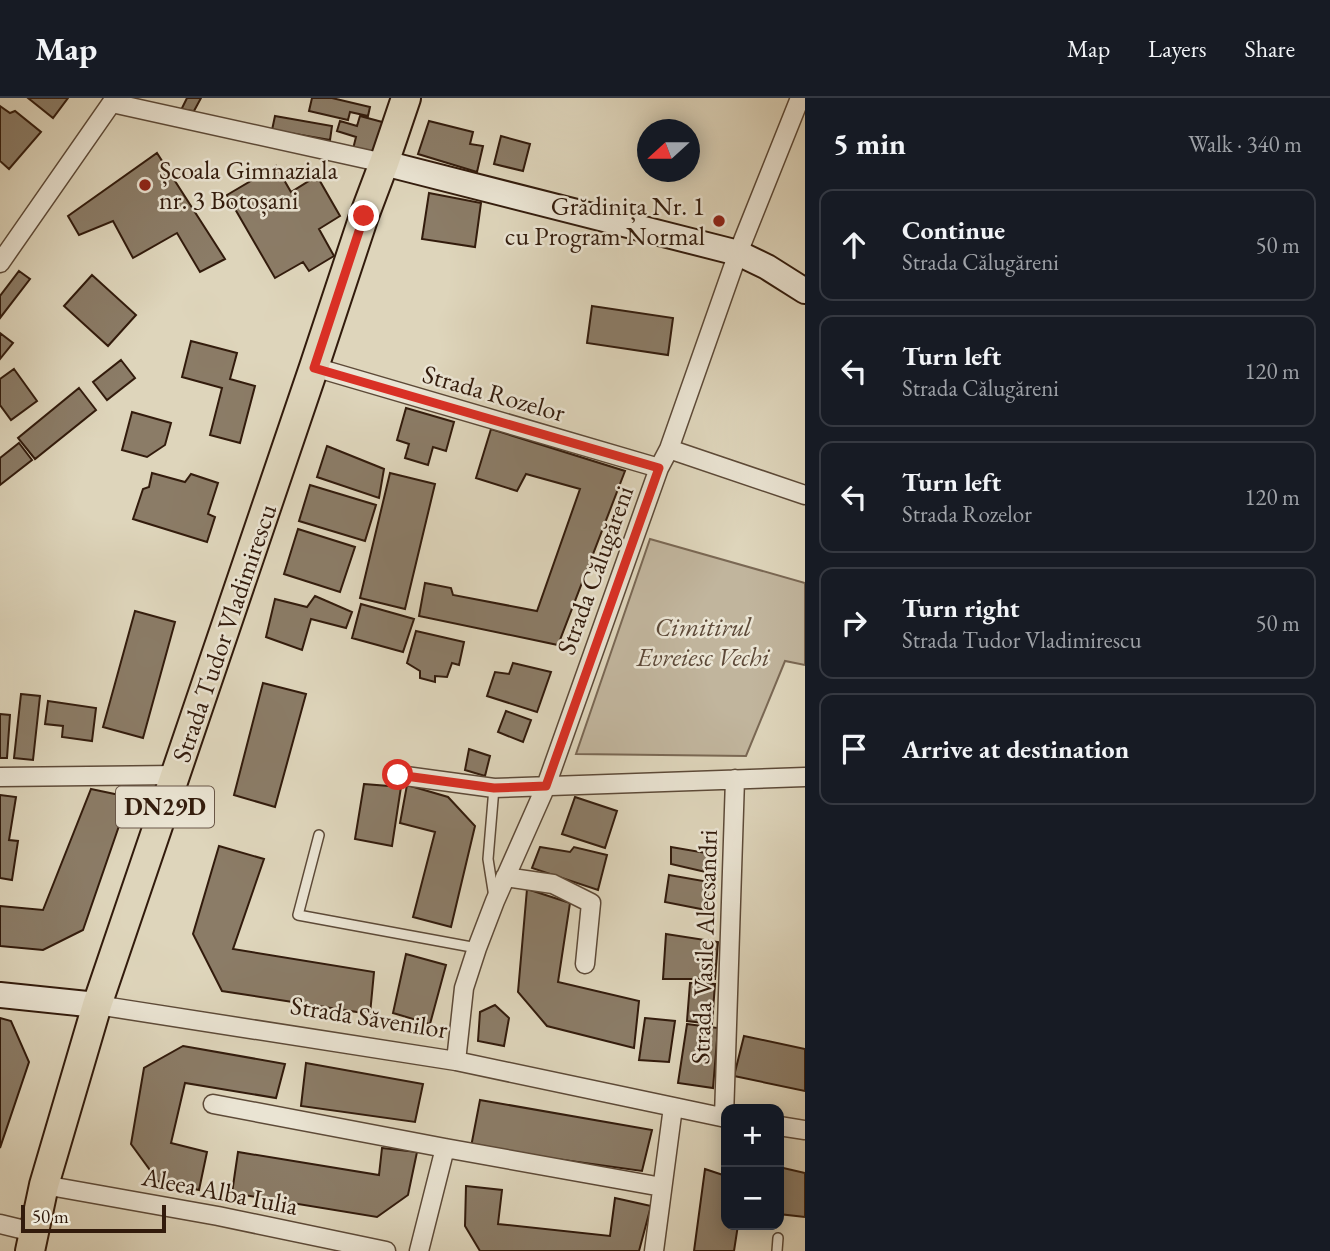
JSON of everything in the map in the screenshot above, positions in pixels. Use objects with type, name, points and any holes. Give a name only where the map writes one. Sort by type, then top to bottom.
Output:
[{"type":"main road","name":"Strada Tudor Vladimirescu","points":[[31,1242],[44,1185],[97,1005],[406,98]]},
{"type":"main road","points":[[384,163],[738,253],[767,267],[805,291]]},
{"type":"main road","name":"Strada Săvenilor","points":[[0,995],[97,1005]]},
{"type":"street","name":"Strada Călugăreni","points":[[456,1061],[464,988],[477,948],[546,786],[738,253],[800,98]]},
{"type":"street","points":[[0,264],[113,101],[384,163]]},
{"type":"street","name":"Strada Rozelor","points":[[314,368],[659,468]]},
{"type":"street","points":[[669,449],[805,495]]},
{"type":"street","points":[[0,777],[176,775]]},
{"type":"street","points":[[398,775],[494,788],[805,777]]},
{"type":"street","name":"Strada Vasile Alecsandri","points":[[725,1104],[735,779]]},
{"type":"street","points":[[505,877],[554,884],[591,903],[585,964]]},
{"type":"street","name":"Strada Săvenilor","points":[[97,1005],[456,1061],[721,1117]]},
{"type":"street","points":[[213,1104],[662,1187]]},
{"type":"street","points":[[654,1251],[673,1107]]},
{"type":"street","points":[[784,1127],[805,1130]]},
{"type":"street","points":[[419,1251],[445,1148]]},
{"type":"street","name":"Aleea Alba Iulia","points":[[44,1185],[218,1216],[386,1251]]},
{"type":"street","points":[[0,1224],[31,1242]]},
{"type":"lane","points":[[494,788],[488,859],[495,901]]},
{"type":"lane","points":[[319,835],[298,915],[477,948]]},
{"type":"lane","points":[[777,1251],[778,1237]]},
{"type":"green space","name":"Cimitirul Evreiesc Vechi","points":[[650,539],[805,583],[805,665],[785,661],[746,756],[576,754]]},
{"type":"building","points":[[28,98],[68,98],[53,118]]},
{"type":"building","points":[[187,98],[201,98],[194,111],[181,110]]},
{"type":"building","points":[[312,98],[332,98],[370,107],[368,116],[350,112],[348,120],[309,111]]},
{"type":"building","points":[[0,106],[10,113],[15,111],[41,132],[9,169],[0,161]]},
{"type":"building","points":[[275,116],[332,126],[330,140],[272,130]]},
{"type":"building","points":[[360,116],[386,123],[377,156],[353,149],[356,137],[337,131],[340,121],[357,126]]},
{"type":"building","points":[[429,121],[473,132],[470,144],[483,146],[477,172],[418,154]]},
{"type":"building","points":[[501,136],[530,144],[523,171],[494,164]]},
{"type":"building","name":"Școala Gimnaziala nr. 3 Botoșani","points":[[157,153],[225,259],[200,272],[177,233],[133,258],[113,221],[79,235],[68,216]]},
{"type":"building","points":[[276,166],[291,192],[317,176],[340,216],[319,229],[334,256],[309,271],[303,262],[275,278],[227,195]]},
{"type":"building","points":[[429,193],[481,203],[475,247],[422,239]]},
{"type":"building","points":[[19,271],[30,279],[0,318],[0,296]]},
{"type":"building","points":[[92,275],[136,315],[108,346],[64,306]]},
{"type":"building","points":[[592,306],[673,318],[668,355],[587,343]]},
{"type":"building","points":[[0,333],[13,343],[0,359]]},
{"type":"building","points":[[191,341],[237,353],[230,379],[255,386],[240,443],[210,435],[222,388],[182,377]]},
{"type":"building","points":[[121,360],[135,378],[107,400],[93,382]]},
{"type":"building","points":[[14,369],[37,401],[11,420],[0,405],[0,379]]},
{"type":"building","points":[[79,388],[96,410],[35,459],[18,438]]},
{"type":"building","points":[[406,408],[454,422],[446,451],[433,447],[428,465],[405,458],[409,444],[397,440]]},
{"type":"building","points":[[132,412],[171,423],[165,445],[147,457],[122,450]]},
{"type":"building","points":[[491,429],[625,471],[558,645],[419,616],[425,583],[451,588],[453,595],[537,611],[580,489],[526,474],[517,491],[476,478]]},
{"type":"building","points":[[19,443],[32,460],[0,485],[0,458]]},
{"type":"building","points":[[327,446],[384,469],[379,498],[317,477]]},
{"type":"building","points":[[152,473],[185,482],[191,474],[218,483],[208,514],[215,517],[207,542],[133,519],[143,489],[149,487]]},
{"type":"building","points":[[390,473],[435,484],[405,609],[360,598]]},
{"type":"building","points":[[310,485],[376,505],[365,541],[299,521]]},
{"type":"building","points":[[298,529],[355,547],[340,592],[284,574]]},
{"type":"building","points":[[315,596],[352,612],[346,628],[311,619],[302,650],[266,637],[275,599],[307,607]]},
{"type":"building","points":[[361,604],[414,619],[403,652],[352,638]]},
{"type":"building","points":[[135,611],[175,622],[143,738],[103,727]]},
{"type":"building","points":[[416,631],[464,642],[459,665],[452,663],[447,677],[435,676],[435,682],[420,678],[420,671],[407,663]]},
{"type":"building","points":[[513,663],[551,672],[537,712],[487,696],[495,672],[509,674]]},
{"type":"building","points":[[263,683],[306,694],[275,807],[234,795]]},
{"type":"building","points":[[21,694],[40,696],[33,760],[14,758]]},
{"type":"building","points":[[48,701],[96,708],[92,741],[62,737],[63,726],[45,724]]},
{"type":"building","points":[[506,711],[531,720],[523,742],[498,732]]},
{"type":"building","points":[[0,714],[10,715],[7,758],[0,758]]},
{"type":"building","points":[[469,749],[490,756],[485,776],[465,770]]},
{"type":"building","points":[[364,784],[401,787],[392,846],[355,839]]},
{"type":"building","points":[[407,785],[448,797],[475,826],[451,927],[413,917],[435,832],[400,823]]},
{"type":"building","points":[[91,789],[129,797],[83,930],[43,950],[0,946],[0,906],[43,910]]},
{"type":"building","points":[[0,795],[16,797],[9,840],[18,841],[12,880],[0,878]]},
{"type":"building","points":[[575,797],[617,811],[605,848],[562,834]]},
{"type":"building","points":[[219,846],[264,859],[233,949],[374,972],[370,1014],[222,991],[193,934]]},
{"type":"building","points":[[540,847],[570,852],[574,847],[607,855],[598,890],[532,868]]},
{"type":"building","points":[[671,847],[712,854],[710,873],[671,864]]},
{"type":"building","points":[[669,875],[709,882],[706,910],[665,902]]},
{"type":"building","points":[[527,889],[570,903],[558,982],[639,1001],[634,1048],[547,1026],[518,992]]},
{"type":"building","points":[[666,934],[718,942],[715,979],[663,979]]},
{"type":"building","points":[[406,954],[446,965],[430,1024],[393,1013]]},
{"type":"building","points":[[690,983],[715,984],[712,1024],[687,1021]]},
{"type":"building","points":[[495,1005],[509,1018],[504,1046],[478,1041],[480,1012]]},
{"type":"building","points":[[0,1018],[11,1021],[29,1062],[0,1148]]},
{"type":"building","points":[[645,1018],[675,1021],[669,1062],[639,1060]]},
{"type":"building","points":[[687,1024],[718,1028],[713,1088],[678,1083]]},
{"type":"building","points":[[744,1036],[805,1049],[805,1091],[734,1076]]},
{"type":"building","points":[[183,1046],[285,1064],[276,1098],[185,1083],[171,1143],[207,1152],[199,1190],[158,1181],[131,1144],[144,1068]]},
{"type":"building","points":[[306,1063],[423,1084],[415,1122],[301,1106]]},
{"type":"building","points":[[480,1100],[652,1130],[642,1171],[471,1147]]},
{"type":"building","points":[[382,1148],[417,1152],[408,1195],[377,1217],[232,1193],[238,1152],[379,1175]]},
{"type":"building","points":[[784,1168],[805,1173],[805,1217],[784,1215]]},
{"type":"building","points":[[705,1169],[721,1174],[721,1230],[737,1230],[734,1251],[694,1251]]},
{"type":"building","points":[[466,1186],[502,1190],[498,1224],[610,1236],[615,1198],[651,1206],[639,1251],[480,1251],[465,1226]]},
{"type":"place","name":"Școala Gimnaziala nr. 3 Botoșani","points":[[145,185]]},
{"type":"place","name":"Grădinița Nr. 1 cu Program Normal","points":[[719,221]]},
{"type":"route","points":[[364,216],[314,368],[659,468],[546,786],[494,788],[398,775]]}]
